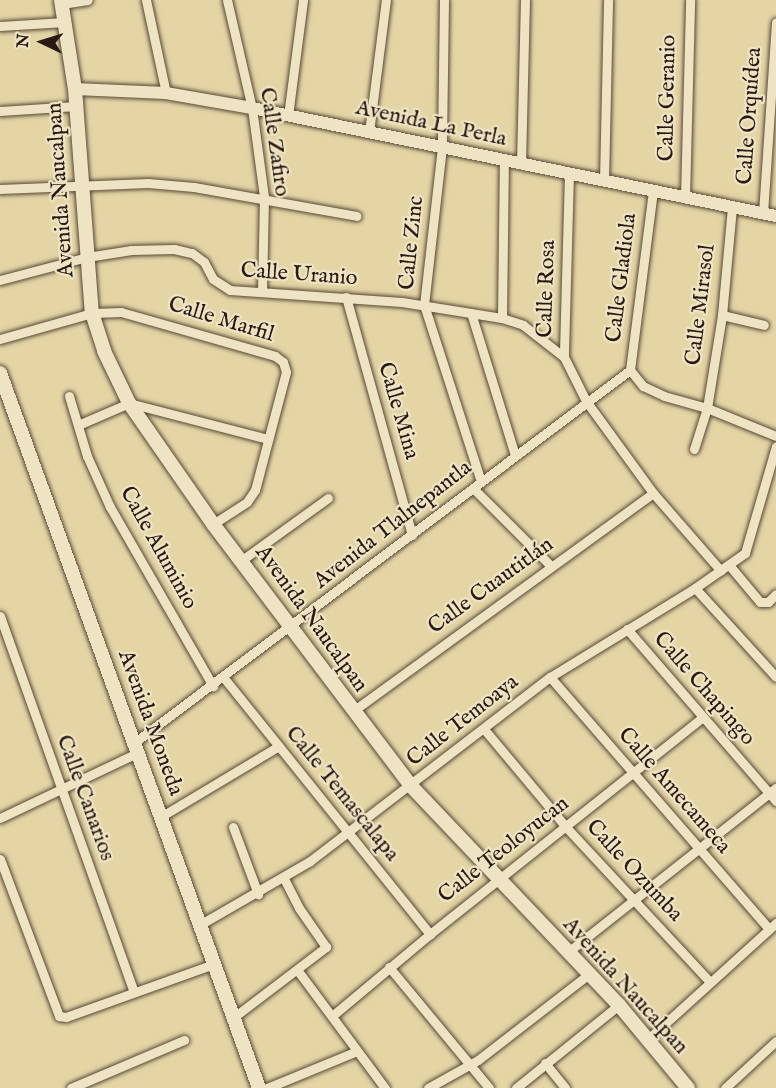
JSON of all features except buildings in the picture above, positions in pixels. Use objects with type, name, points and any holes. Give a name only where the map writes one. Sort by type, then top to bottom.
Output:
[{"type":"main road","name":"Avenida Naucalpan","points":[[62,2],[75,89],[92,313],[104,351],[129,403],[213,524],[352,711],[411,786],[497,881],[619,1005],[688,1088]]},
{"type":"main road","name":"Avenida Moneda","points":[[0,372],[259,1088]]},
{"type":"street","points":[[62,2],[88,0]]},
{"type":"street","points":[[146,0],[166,93]]},
{"type":"street","name":"Calle Zafiro","points":[[227,0],[252,108],[264,197],[262,292]]},
{"type":"street","points":[[288,116],[303,0]]},
{"type":"street","points":[[369,132],[386,0]]},
{"type":"street","name":"Calle Zinc","points":[[444,0],[442,147],[424,305],[482,481]]},
{"type":"street","points":[[521,163],[525,0]]},
{"type":"street","points":[[604,180],[608,0]]},
{"type":"street","name":"Calle Geranio","points":[[685,197],[690,0]]},
{"type":"street","points":[[0,26],[65,22]]},
{"type":"street","name":"Calle Orquídea","points":[[763,213],[772,132],[776,22]]},
{"type":"street","name":"Avenida La Perla","points":[[75,89],[166,93],[252,108],[776,216]]},
{"type":"street","points":[[0,111],[76,106]]},
{"type":"street","points":[[502,318],[504,160]]},
{"type":"street","name":"Calle Rosa","points":[[569,173],[564,357],[586,401],[652,493],[760,602],[768,602],[776,594]]},
{"type":"street","points":[[0,189],[82,184],[160,184],[264,197],[356,216]]},
{"type":"street","name":"Calle Gladiola","points":[[630,370],[653,190]]},
{"type":"street","name":"Calle Mirasol","points":[[694,449],[707,408],[722,315],[732,207]]},
{"type":"street","name":"Calle Uranio","points":[[0,280],[87,257],[130,250],[174,249],[192,253],[221,286],[262,292],[424,305],[502,318],[523,325],[564,357]]},
{"type":"street","name":"Calle Mina","points":[[346,297],[412,535]]},
{"type":"street","name":"Calle Marfil","points":[[0,339],[92,313],[121,312],[275,356],[283,362],[286,372],[255,490],[247,502],[213,524]]},
{"type":"street","points":[[471,313],[515,455]]},
{"type":"street","points":[[722,315],[764,325]]},
{"type":"street","points":[[586,401],[630,370],[643,386],[707,408],[776,436]]},
{"type":"street","name":"Calle Aluminio","points":[[69,396],[110,507],[213,686]]},
{"type":"street","name":"Avenida Tlalnepantla","points":[[0,818],[60,789],[137,747],[213,686],[586,401]]},
{"type":"street","points":[[78,425],[129,403],[268,439]]},
{"type":"street","name":"Calle Temoaya","points":[[201,924],[284,878],[411,786],[550,677],[725,568],[748,548],[776,446]]},
{"type":"street","points":[[473,488],[551,566]]},
{"type":"street","name":"Calle Cuautitlán","points":[[352,711],[652,493]]},
{"type":"street","points":[[242,560],[328,498]]},
{"type":"street","points":[[696,588],[776,677]]},
{"type":"street","name":"Calle Canarios","points":[[0,616],[134,992]]},
{"type":"street","name":"Calle Chapingo","points":[[627,629],[702,718],[774,794]]},
{"type":"street","name":"Calle Amecameca","points":[[550,677],[699,850],[773,926]]},
{"type":"street","name":"Calle Temascalapa","points":[[224,678],[430,934]]},
{"type":"street","name":"Calle Teoloyucan","points":[[332,1017],[389,967],[702,718]]},
{"type":"street","name":"Calle Ozumba","points":[[484,729],[566,826],[710,982]]},
{"type":"street","points":[[162,816],[279,746]]},
{"type":"street","points":[[568,952],[774,794]]},
{"type":"street","points":[[233,827],[258,894]]},
{"type":"street","points":[[0,859],[59,1016],[66,1017],[214,964]]},
{"type":"street","points":[[234,1017],[298,971],[326,947],[299,908],[284,878]]},
{"type":"street","points":[[648,1039],[773,926]]},
{"type":"street","points":[[389,967],[489,1088]]},
{"type":"street","points":[[298,971],[385,1088]]},
{"type":"street","points":[[428,1088],[470,1064],[589,974]]},
{"type":"street","points":[[516,1088],[619,1005]]},
{"type":"street","points":[[71,1088],[184,1040]]},
{"type":"street","points":[[725,1088],[776,1041]]},
{"type":"street","points":[[267,1088],[357,1051]]},
{"type":"street","points":[[545,1064],[565,1088]]}]
